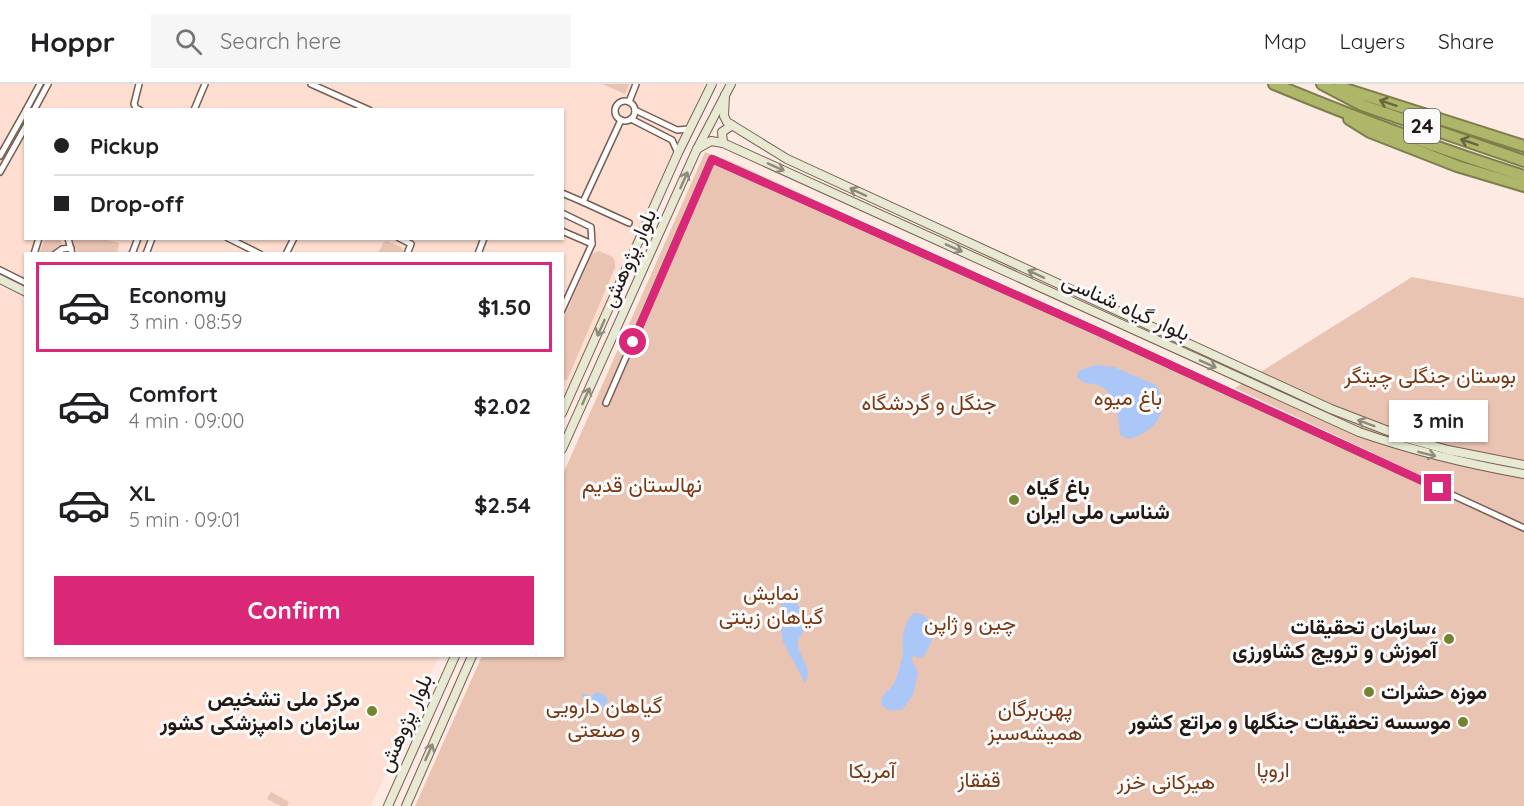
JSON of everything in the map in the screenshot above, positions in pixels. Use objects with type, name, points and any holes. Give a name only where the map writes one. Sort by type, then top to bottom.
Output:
[{"type":"highway","name":"24","points":[[1274,84],[1470,159],[1524,176]]},
{"type":"highway","name":"24","points":[[1322,84],[1362,105],[1524,161]]},
{"type":"highway","points":[[1331,84],[1524,146]]},
{"type":"highway","points":[[1331,107],[1370,132],[1457,166],[1524,186]]},
{"type":"street","points":[[27,108],[40,84]]},
{"type":"street","points":[[35,108],[48,84]]},
{"type":"street","points":[[136,108],[134,104],[139,84]]},
{"type":"street","points":[[195,108],[205,84]]},
{"type":"street","points":[[310,84],[364,108]]},
{"type":"street","points":[[628,102],[636,84]]},
{"type":"street","name":"بلوار پژوهش","points":[[565,402],[678,153],[712,84]]},
{"type":"street","name":"بلوار پژوهش","points":[[564,445],[698,149],[731,84]]},
{"type":"street","points":[[698,149],[711,141],[723,143],[722,132],[732,126],[724,117],[725,95]]},
{"type":"street","points":[[678,153],[672,140],[631,119],[621,120],[616,116],[615,107],[622,101],[628,102],[635,110],[677,130],[690,129]]},
{"type":"street","points":[[631,119],[635,110]]},
{"type":"street","points":[[0,156],[24,114]]},
{"type":"street","points":[[583,202],[621,120]]},
{"type":"street","name":"بلوار گیاه شناسی","points":[[732,126],[787,159],[1331,409],[1428,444],[1524,465]]},
{"type":"street","points":[[0,172],[24,130]]},
{"type":"street","name":"بلوار گیاه شناسی","points":[[723,143],[1359,432],[1408,449],[1524,474]]},
{"type":"street","points":[[606,403],[712,159],[1110,336],[1524,528]]},
{"type":"street","points":[[564,194],[629,223]]},
{"type":"street","points":[[564,214],[591,227],[592,244],[564,306]]},
{"type":"street","points":[[564,232],[592,244]]},
{"type":"street","points":[[232,240],[256,252]]},
{"type":"street","points":[[403,240],[411,244],[408,252]]},
{"type":"street","points":[[57,252],[62,249],[72,251]]},
{"type":"street","points":[[0,270],[24,281]]},
{"type":"street","points":[[0,279],[24,291]]},
{"type":"street","name":"بلوار پژوهش","points":[[388,806],[455,657]]},
{"type":"street","name":"بلوار پژوهش","points":[[406,806],[472,657]]},
{"type":"shaded area","points":[[0,84],[705,84],[564,398],[564,252],[24,252],[24,287],[0,275]]},
{"type":"shaded area","points":[[0,286],[24,298],[24,657],[439,657],[371,806],[0,806]]},
{"type":"green space","points":[[602,84],[629,84],[625,94]]},
{"type":"green space","name":"باغ گیاه‌ شناسی ملی ایران","points":[[705,152],[732,162],[1524,527],[1524,806],[415,806],[482,657],[564,657],[564,472]]},
{"type":"green space","points":[[45,240],[60,240],[62,245],[51,252],[39,252]]},
{"type":"green space","points":[[72,240],[108,240],[119,243],[117,252],[77,252]]},
{"type":"green space","points":[[387,241],[401,247],[403,251],[378,252],[383,243]]},
{"type":"green space","points":[[599,251],[613,257],[615,268],[567,380],[564,380],[564,318],[592,254]]},
{"type":"green space","name":"بوستان جنگلی چیتگر","points":[[1412,277],[1524,298],[1524,524],[1235,388]]},
{"type":"green space","points":[[271,792],[289,802],[287,806],[281,806],[267,799]]},
{"type":"water","points":[[1095,365],[1114,367],[1156,385],[1162,397],[1161,414],[1148,430],[1129,439],[1120,435],[1117,411],[1112,397],[1102,387],[1084,382],[1077,377],[1078,371]]},
{"type":"water","points":[[781,588],[794,599],[804,616],[805,626],[798,644],[808,673],[805,683],[783,642],[780,599],[782,597],[779,593]]},
{"type":"water","points":[[914,613],[928,619],[933,627],[933,637],[924,656],[911,658],[918,673],[913,695],[902,710],[889,710],[882,706],[881,701],[896,679],[903,654],[904,631]]},
{"type":"water","points":[[599,692],[608,699],[606,705],[601,708],[590,705],[582,696],[583,693],[591,697]]},
{"type":"place","name":"باغ گیاه‌ شناسی ملی ایران","points":[[1014,500]]},
{"type":"place","name":"سازمان تحقیقات، آموزش و ترویج کشاورزی","points":[[1449,639]]},
{"type":"place","name":"موزه حشرات","points":[[1369,692]]},
{"type":"place","name":"مرکز ملی تشخیص سازمان دامپزشکی کشور","points":[[372,711]]},
{"type":"place","name":"موسسه تحقیقات جنگلها و مراتع کشور","points":[[1463,722]]},
{"type":"route","points":[[633,342],[712,159],[1099,332],[1438,488]]},
{"type":"park label","name":"باغ میوه","points":[[1128,398]]},
{"type":"park label","name":"جنگل و گردشگاه","points":[[929,403]]},
{"type":"park label","name":"نهالستان قدیم","points":[[642,485]]},
{"type":"park label","name":"نمایش گیاهان زینتی","points":[[771,605]]},
{"type":"park label","name":"چین و ژاپن","points":[[970,623]]},
{"type":"park label","name":"گیاهان دارویی و صنعتی","points":[[604,718]]},
{"type":"park label","name":"پهن‌برگان همیشه‌سبز","points":[[1035,721]]},
{"type":"park label","name":"اروپا","points":[[1273,770]]},
{"type":"park label","name":"آمریکا","points":[[872,771]]},
{"type":"park label","name":"قفقاز","points":[[979,780]]},
{"type":"park label","name":"هیرکانی خزر","points":[[1166,782]]}]
